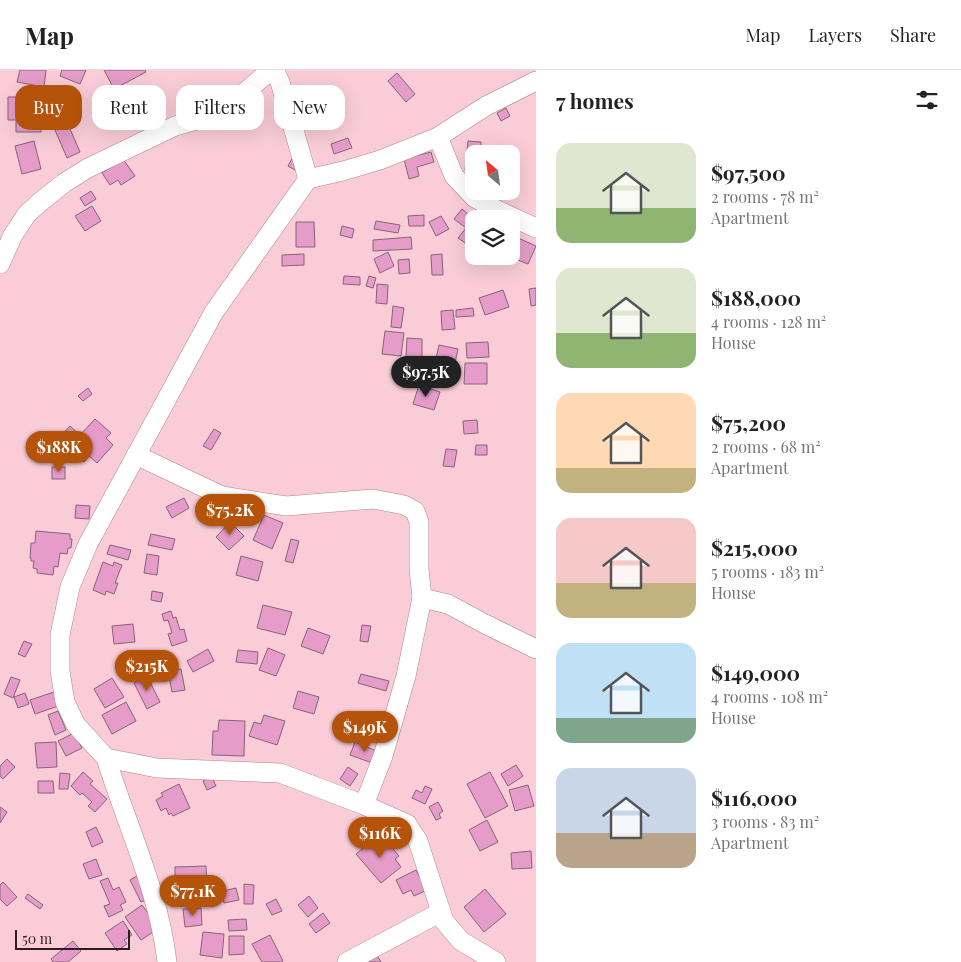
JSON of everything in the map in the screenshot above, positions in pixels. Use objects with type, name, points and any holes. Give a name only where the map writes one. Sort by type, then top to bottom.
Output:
[{"type":"street","points":[[0,264],[13,235],[27,214],[64,183],[88,168],[176,126],[207,117],[279,73],[308,179]]},
{"type":"street","points":[[167,962],[164,939],[151,890],[106,758],[76,725],[65,702],[60,671],[60,635],[70,587],[88,544],[214,312],[308,179],[380,160],[438,137],[486,106],[536,81]]},
{"type":"street","points":[[438,137],[454,176],[475,198],[498,211],[536,228]]},
{"type":"street","points":[[136,456],[222,496],[286,506],[373,499],[404,505],[415,512],[419,522],[419,569],[422,598],[406,676],[383,756],[364,805]]},
{"type":"street","points":[[422,598],[448,604],[536,649]]},
{"type":"street","points":[[106,758],[157,768],[280,773],[364,805],[407,824],[418,841],[444,921],[462,941],[496,962]]},
{"type":"street","points":[[347,962],[441,912]]},
{"type":"building","points":[[20,70],[46,70],[44,85],[17,82]]},
{"type":"building","points":[[62,70],[86,70],[80,84],[60,76]]},
{"type":"building","points":[[104,70],[145,70],[146,72],[122,85],[112,85]]},
{"type":"building","points":[[397,73],[415,94],[406,102],[388,81]]},
{"type":"building","points":[[8,97],[15,97],[15,120],[8,120]]},
{"type":"building","points":[[506,108],[510,116],[501,121],[497,113]]},
{"type":"building","points":[[16,130],[41,130],[41,132],[16,132]]},
{"type":"building","points":[[55,130],[71,130],[80,152],[67,158]]},
{"type":"building","points":[[348,138],[352,148],[334,154],[331,144]]},
{"type":"building","points":[[34,141],[41,169],[22,174],[15,146]]},
{"type":"building","points":[[468,141],[481,142],[481,145],[468,145]]},
{"type":"building","points":[[431,152],[434,162],[417,167],[419,176],[409,179],[404,159]]},
{"type":"building","points":[[293,157],[297,171],[288,166]]},
{"type":"building","points":[[123,159],[135,176],[121,185],[118,180],[110,185],[102,173]]},
{"type":"building","points":[[91,191],[96,199],[85,206],[80,198]]},
{"type":"building","points":[[92,206],[101,221],[85,231],[75,216]]},
{"type":"building","points":[[462,209],[465,212],[465,227],[454,219]]},
{"type":"building","points":[[424,215],[424,226],[409,226],[408,216]]},
{"type":"building","points":[[441,216],[449,229],[436,236],[429,222]]},
{"type":"building","points":[[376,221],[400,225],[398,233],[374,229]]},
{"type":"building","points":[[296,222],[314,222],[315,247],[296,247]]},
{"type":"building","points":[[342,226],[354,229],[352,238],[340,235]]},
{"type":"building","points":[[465,229],[465,243],[458,238]]},
{"type":"building","points":[[411,237],[412,249],[373,251],[373,240]]},
{"type":"building","points":[[520,239],[536,246],[528,264],[520,261]]},
{"type":"building","points":[[388,252],[394,266],[380,273],[374,259]]},
{"type":"building","points":[[304,254],[304,265],[282,266],[282,255]]},
{"type":"building","points":[[442,254],[443,275],[432,275],[431,255]]},
{"type":"building","points":[[409,259],[410,273],[399,274],[398,260]]},
{"type":"building","points":[[344,276],[360,277],[360,285],[343,284]]},
{"type":"building","points":[[369,276],[376,278],[373,288],[366,286]]},
{"type":"building","points":[[377,284],[388,285],[387,304],[376,303]]},
{"type":"building","points":[[536,288],[536,305],[531,306],[529,289]]},
{"type":"building","points":[[503,290],[509,307],[485,315],[479,298]]},
{"type":"building","points":[[393,306],[404,308],[401,328],[391,327]]},
{"type":"building","points":[[473,308],[474,316],[456,317],[456,310]]},
{"type":"building","points":[[453,310],[455,329],[442,330],[441,311]]},
{"type":"building","points":[[385,331],[404,333],[401,356],[382,354]]},
{"type":"building","points":[[407,338],[422,339],[422,357],[406,357]]},
{"type":"building","points":[[488,342],[489,357],[467,358],[466,343]]},
{"type":"building","points":[[439,345],[458,349],[451,381],[432,376]]},
{"type":"building","points":[[465,363],[487,363],[487,384],[464,384]]},
{"type":"building","points":[[419,385],[440,392],[434,410],[413,404]]},
{"type":"building","points":[[88,388],[92,394],[83,401],[78,396]]},
{"type":"building","points":[[95,419],[111,433],[106,438],[113,445],[97,463],[89,456],[84,462],[59,438],[70,426],[80,435]]},
{"type":"building","points":[[477,420],[478,433],[464,434],[463,421]]},
{"type":"building","points":[[214,429],[221,433],[211,450],[203,446]]},
{"type":"building","points":[[44,439],[58,442],[54,461],[41,459]]},
{"type":"building","points":[[476,445],[487,445],[487,455],[475,455]]},
{"type":"building","points":[[446,449],[457,450],[454,467],[443,466]]},
{"type":"building","points":[[52,467],[65,467],[65,479],[52,479]]},
{"type":"building","points":[[184,498],[189,508],[172,518],[166,507]]},
{"type":"building","points":[[213,498],[218,506],[209,511],[204,504]]},
{"type":"building","points":[[76,505],[90,506],[89,519],[75,518]]},
{"type":"building","points":[[264,515],[283,523],[272,549],[253,540]]},
{"type":"building","points":[[230,522],[244,536],[229,550],[216,537]]},
{"type":"building","points":[[36,531],[70,534],[70,539],[72,539],[71,548],[68,548],[67,554],[60,553],[58,567],[54,566],[53,575],[37,573],[37,569],[33,568],[34,561],[31,561],[30,558],[31,543],[35,543]]},
{"type":"building","points":[[151,534],[175,539],[172,550],[148,545]]},
{"type":"building","points":[[291,539],[299,541],[293,563],[285,561]]},
{"type":"building","points":[[110,545],[131,550],[128,560],[107,554]]},
{"type":"building","points":[[147,554],[159,556],[157,575],[144,573]]},
{"type":"building","points":[[241,556],[263,562],[258,581],[236,575]]},
{"type":"building","points":[[103,562],[113,566],[114,562],[122,565],[115,583],[118,583],[114,594],[106,591],[105,595],[93,590]]},
{"type":"building","points":[[152,591],[163,593],[161,602],[151,600]]},
{"type":"building","points":[[263,605],[292,612],[285,635],[257,628]]},
{"type":"building","points":[[171,611],[173,618],[176,617],[180,630],[184,629],[187,641],[172,646],[168,634],[172,633],[168,620],[164,621],[162,614]]},
{"type":"building","points":[[133,624],[135,642],[114,644],[112,626]]},
{"type":"building","points":[[362,625],[371,626],[368,642],[360,641]]},
{"type":"building","points":[[308,628],[330,636],[323,654],[301,646]]},
{"type":"building","points":[[24,641],[32,644],[25,657],[18,654]]},
{"type":"building","points":[[268,648],[285,655],[276,676],[259,670]]},
{"type":"building","points":[[208,649],[214,661],[193,672],[187,661]]},
{"type":"building","points":[[238,650],[258,652],[257,664],[236,662]]},
{"type":"building","points":[[181,669],[185,690],[172,692],[168,671]]},
{"type":"building","points":[[361,674],[389,681],[386,691],[358,683]]},
{"type":"building","points":[[147,676],[160,702],[147,709],[134,683]]},
{"type":"building","points":[[11,677],[20,680],[13,698],[4,694]]},
{"type":"building","points":[[112,678],[124,697],[105,708],[94,689]]},
{"type":"building","points":[[60,690],[64,704],[35,714],[30,700]]},
{"type":"building","points":[[298,691],[319,697],[314,714],[293,708]]},
{"type":"building","points":[[25,693],[29,704],[18,708],[14,697]]},
{"type":"building","points":[[126,702],[136,721],[112,734],[102,715]]},
{"type":"building","points":[[58,711],[66,730],[55,735],[48,715]]},
{"type":"building","points":[[264,715],[285,721],[277,745],[249,736],[254,722],[261,724]]},
{"type":"building","points":[[219,720],[245,721],[244,756],[212,755],[213,731],[218,731]]},
{"type":"building","points":[[74,733],[82,748],[66,756],[58,741]]},
{"type":"building","points":[[56,742],[57,767],[37,768],[35,743]]},
{"type":"building","points":[[355,742],[379,752],[375,764],[350,755]]},
{"type":"building","points":[[7,759],[15,767],[3,779],[0,776],[0,766]]},
{"type":"building","points":[[516,765],[523,776],[508,786],[501,774]]},
{"type":"building","points":[[348,767],[358,774],[350,786],[340,779]]},
{"type":"building","points":[[83,772],[93,781],[90,784],[107,799],[95,812],[88,806],[92,802],[82,793],[80,795],[71,786]]},
{"type":"building","points":[[490,772],[508,806],[485,818],[467,784]]},
{"type":"building","points":[[60,773],[70,774],[68,789],[59,789]]},
{"type":"building","points":[[212,777],[216,786],[207,790],[203,781]]},
{"type":"building","points":[[38,781],[53,781],[54,793],[38,793]]},
{"type":"building","points":[[179,784],[190,808],[173,816],[171,813],[169,815],[166,808],[161,811],[156,800],[163,796],[161,793]]},
{"type":"building","points":[[528,785],[534,806],[515,811],[509,790]]},
{"type":"building","points":[[425,786],[432,789],[425,804],[412,798],[416,790],[422,793]]},
{"type":"building","points":[[438,802],[443,811],[439,814],[441,818],[436,820],[429,807]]},
{"type":"building","points":[[0,807],[7,812],[0,823]]},
{"type":"building","points":[[487,820],[498,842],[480,851],[469,830]]},
{"type":"building","points":[[96,827],[103,842],[92,847],[86,832]]},
{"type":"building","points":[[376,838],[380,843],[385,839],[399,856],[395,859],[401,867],[381,883],[356,854]]},
{"type":"building","points":[[531,851],[532,868],[512,869],[511,853]]},
{"type":"building","points":[[96,859],[102,875],[89,879],[83,864]]},
{"type":"building","points":[[206,866],[207,889],[175,890],[175,867]]},
{"type":"building","points":[[416,870],[427,890],[414,896],[411,890],[403,894],[396,880]]},
{"type":"building","points":[[139,875],[151,898],[141,902],[130,880]]},
{"type":"building","points":[[108,878],[113,890],[119,887],[126,902],[120,905],[123,910],[109,917],[104,906],[110,904],[100,881]]},
{"type":"building","points":[[3,882],[17,897],[7,906],[0,899],[0,885]]},
{"type":"building","points":[[244,884],[254,885],[253,904],[244,904]]},
{"type":"building","points":[[236,888],[239,900],[224,903],[222,891]]},
{"type":"building","points":[[485,889],[506,914],[484,932],[464,907]]},
{"type":"building","points":[[28,894],[43,905],[40,909],[25,898]]},
{"type":"building","points":[[309,896],[318,908],[308,917],[298,905]]},
{"type":"building","points":[[276,899],[282,911],[272,915],[266,904]]},
{"type":"building","points":[[142,905],[159,928],[141,940],[125,917]]},
{"type":"building","points":[[201,908],[202,925],[185,927],[183,909]]},
{"type":"building","points":[[323,913],[330,923],[316,933],[309,924]]},
{"type":"building","points":[[246,919],[247,930],[229,931],[228,920]]},
{"type":"building","points":[[123,921],[132,935],[124,940],[127,944],[117,951],[105,933]]},
{"type":"building","points":[[203,932],[224,934],[222,958],[200,955]]},
{"type":"building","points":[[270,935],[283,961],[281,962],[262,962],[252,944]]},
{"type":"building","points":[[229,936],[244,936],[244,954],[229,955]]},
{"type":"building","points":[[73,941],[81,951],[68,962],[53,962],[51,959]]},
{"type":"building","points":[[375,952],[381,962],[360,962]]}]
